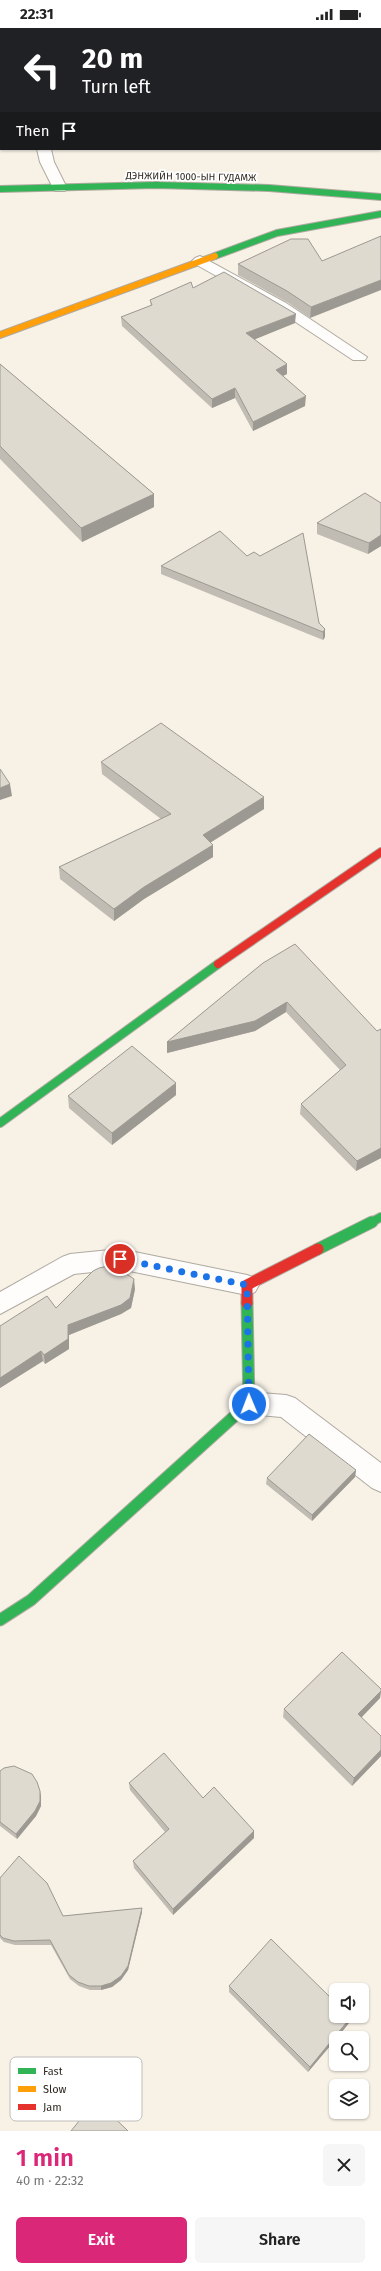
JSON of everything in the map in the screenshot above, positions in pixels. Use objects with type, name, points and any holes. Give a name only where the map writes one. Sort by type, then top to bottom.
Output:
[{"type":"street","points":[[44,150],[47,162],[60,188]]},
{"type":"street","name":"ДЭНЖИЙН 1000-ЫН ГУДАМЖ","points":[[0,189],[156,186],[269,188],[381,197]]},
{"type":"street","points":[[0,335],[277,233],[381,214]]},
{"type":"street","points":[[200,262],[281,306],[359,357]]},
{"type":"street","points":[[0,1123],[177,993],[381,852]]},
{"type":"street","points":[[0,1304],[70,1264],[120,1259],[247,1285],[381,1217]]},
{"type":"street","points":[[247,1285],[249,1404]]},
{"type":"street","points":[[0,1620],[31,1600],[249,1404],[286,1406],[372,1471],[381,1480]]},
{"type":"building","points":[[381,236],[381,280],[311,307],[287,291],[238,264],[291,239],[308,239],[322,261]]},
{"type":"building","points":[[224,272],[296,314],[246,333],[287,364],[276,370],[306,396],[253,422],[235,388],[212,399],[121,317],[152,305],[150,300],[191,282],[193,288]]},
{"type":"building","points":[[0,364],[154,494],[81,528],[0,446]]},
{"type":"building","points":[[365,493],[381,503],[381,535],[369,543],[317,523]]},
{"type":"building","points":[[220,531],[247,556],[254,552],[260,556],[303,533],[319,623],[325,629],[323,632],[161,566]]},
{"type":"building","points":[[161,723],[264,797],[203,835],[213,845],[144,887],[114,909],[59,867],[171,814],[101,762]]},
{"type":"building","points":[[0,769],[10,784],[0,788]]},
{"type":"building","points":[[295,944],[377,1031],[381,1029],[381,1148],[357,1161],[301,1104],[346,1065],[287,1002],[255,1021],[167,1042],[263,963]]},
{"type":"building","points":[[132,1046],[176,1083],[112,1133],[68,1096]]},
{"type":"building","points":[[108,1266],[116,1267],[134,1279],[130,1298],[121,1305],[68,1325],[68,1339],[44,1355],[41,1351],[0,1378],[0,1326],[47,1296],[56,1308],[93,1271]]},
{"type":"building","points":[[309,1434],[356,1470],[312,1515],[267,1478]]},
{"type":"building","points":[[342,1652],[381,1689],[381,1691],[358,1714],[381,1736],[381,1750],[354,1778],[284,1709]]},
{"type":"building","points":[[164,1753],[203,1798],[214,1787],[254,1831],[173,1909],[133,1861],[169,1829],[129,1783]]},
{"type":"building","points":[[14,1766],[32,1774],[40,1791],[40,1801],[35,1811],[16,1834],[0,1822],[0,1771],[4,1768]]},
{"type":"building","points":[[19,1856],[47,1883],[63,1916],[142,1908],[128,1966],[121,1976],[111,1983],[101,1986],[89,1986],[78,1982],[69,1975],[50,1940],[14,1941],[3,1938],[0,1935],[0,1878]]},
{"type":"building","points":[[271,1939],[329,1996],[329,2023],[346,2023],[340,2031],[329,2031],[329,2044],[310,2067],[229,1986]]},
{"type":"building","points":[[79,2121],[118,2121],[128,2131],[71,2131]]},
{"type":"traffic: fast","points":[[0,189],[156,185],[269,188],[381,197]]},
{"type":"traffic: fast","points":[[215,256],[277,233],[381,214]]},
{"type":"traffic: fast","points":[[0,1123],[218,964]]},
{"type":"traffic: fast","points":[[318,1249],[381,1217]]},
{"type":"traffic: fast","points":[[0,1620],[31,1600],[249,1403],[247,1303]]},
{"type":"traffic: slow","points":[[0,335],[215,256]]},
{"type":"traffic: jam","points":[[218,964],[381,852]]},
{"type":"traffic: jam","points":[[247,1303],[247,1285],[318,1249]]},
{"type":"route","points":[[120,1259],[247,1285],[249,1404]]}]
